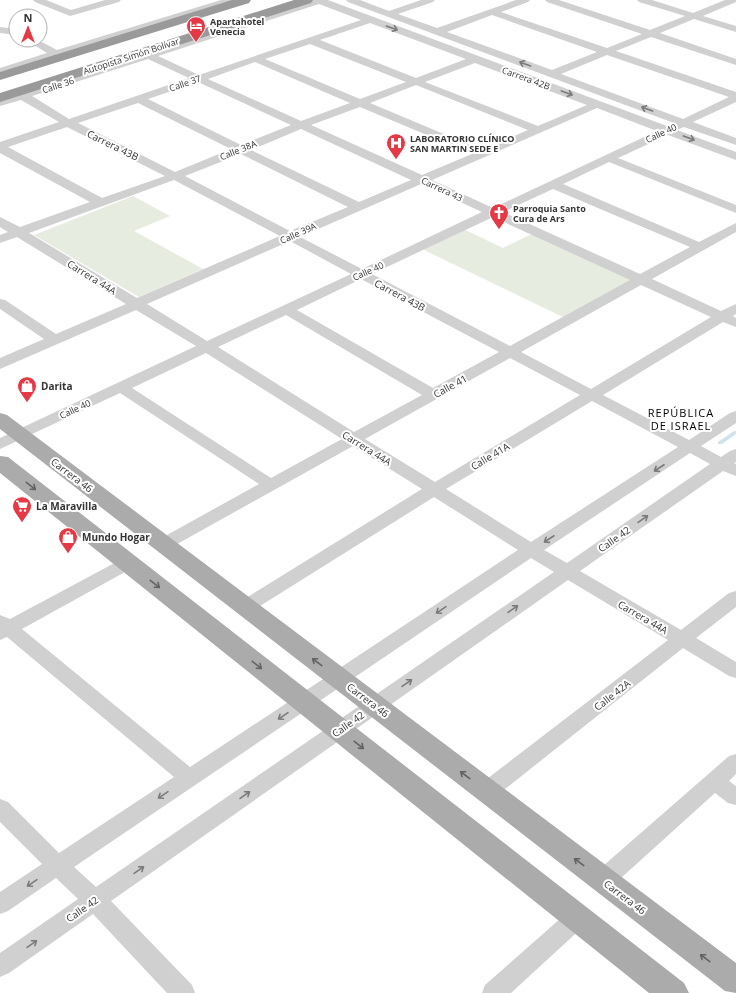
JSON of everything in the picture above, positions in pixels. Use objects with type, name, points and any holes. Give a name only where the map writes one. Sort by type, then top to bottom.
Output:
[{"type":"highway","name":"Autopista Simón Bolívar","points":[[0,76],[245,0]]},
{"type":"highway","name":"Autopista Simón Bolívar","points":[[0,98],[316,0]]},
{"type":"highway","points":[[128,32],[151,29]]},
{"type":"main road","name":"Carrera 46","points":[[0,419],[10,439],[164,544],[736,982]]},
{"type":"main road","points":[[0,462],[673,993]]},
{"type":"street","points":[[38,0],[70,13],[116,0]]},
{"type":"street","points":[[0,71],[229,0]]},
{"type":"street","name":"Carrera 42B","points":[[316,0],[736,156]]},
{"type":"street","name":"Calle 36","points":[[0,104],[316,0]]},
{"type":"street","points":[[389,14],[430,0]]},
{"type":"street","points":[[437,32],[525,0]]},
{"type":"street","points":[[550,0],[736,62]]},
{"type":"street","points":[[642,0],[736,29]]},
{"type":"street","points":[[552,74],[735,0]]},
{"type":"street","points":[[338,8],[344,4],[354,1]]},
{"type":"street","name":"Carrera 42B","points":[[354,1],[736,142]]},
{"type":"street","points":[[492,12],[736,97]]},
{"type":"street","name":"Calle 37","points":[[0,147],[370,20]]},
{"type":"street","points":[[310,40],[538,130]]},
{"type":"street","points":[[45,48],[56,54]]},
{"type":"street","name":"Carrera 43","points":[[149,56],[641,280],[732,316]]},
{"type":"street","points":[[256,59],[482,154]]},
{"type":"street","name":"Calle 38A","points":[[0,239],[175,176],[360,102],[476,59]]},
{"type":"street","name":"Carrera 43B","points":[[23,96],[68,123],[175,176],[691,447],[732,463]]},
{"type":"street","name":"Calle 40","points":[[10,439],[493,213],[736,97]]},
{"type":"street","points":[[139,99],[358,207]]},
{"type":"street","name":"Calle 39A","points":[[0,364],[290,236],[598,104]]},
{"type":"street","points":[[0,147],[101,203]]},
{"type":"street","points":[[608,158],[736,209]]},
{"type":"street","points":[[553,184],[700,247]]},
{"type":"street","name":"Carrera 44A","points":[[0,221],[135,304],[207,346],[353,440],[435,489],[531,550],[736,671]]},
{"type":"street","name":"Calle 41","points":[[164,544],[736,228]]},
{"type":"street","points":[[0,304],[55,340]]},
{"type":"street","points":[[286,309],[434,395]]},
{"type":"street","name":"Calle 41A","points":[[245,607],[591,394],[732,316]]},
{"type":"street","points":[[121,387],[271,485]]},
{"type":"street","points":[[0,904],[531,550],[691,447],[736,416]]},
{"type":"street","name":"Calle 42","points":[[0,966],[567,572],[732,463]]},
{"type":"street","points":[[128,563],[3,628],[189,778]]},
{"type":"street","name":"Calle 42A","points":[[487,791],[683,640],[736,597]]},
{"type":"street","points":[[603,880],[736,762]]},
{"type":"street","points":[[714,782],[736,797]]},
{"type":"street","points":[[0,808],[58,866],[95,900],[183,993]]},
{"type":"street","points":[[494,993],[577,918]]},
{"type":"shaded area","points":[[133,196],[170,216],[134,231],[203,269],[139,297],[34,235]]},
{"type":"shaded area","points":[[461,228],[503,248],[536,232],[641,280],[569,320],[420,248]]},
{"type":"waterway","points":[[720,443],[736,432]]},
{"type":"place","name":"Apartahotel Venecia","points":[[196,43]]},
{"type":"place","name":"LABORATORIO CLÍNICO SAN MARTIN SEDE E","points":[[396,160]]},
{"type":"place","name":"Parroquia Santo Cura de Ars","points":[[499,230]]},
{"type":"place","name":"Darita","points":[[27,403]]},
{"type":"place","name":"La Maravilla","points":[[22,523]]},
{"type":"place","name":"Mundo Hogar","points":[[68,554]]},
{"type":"district","name":"REPÚBLICA DE ISRAEL","points":[[681,418]]}]
